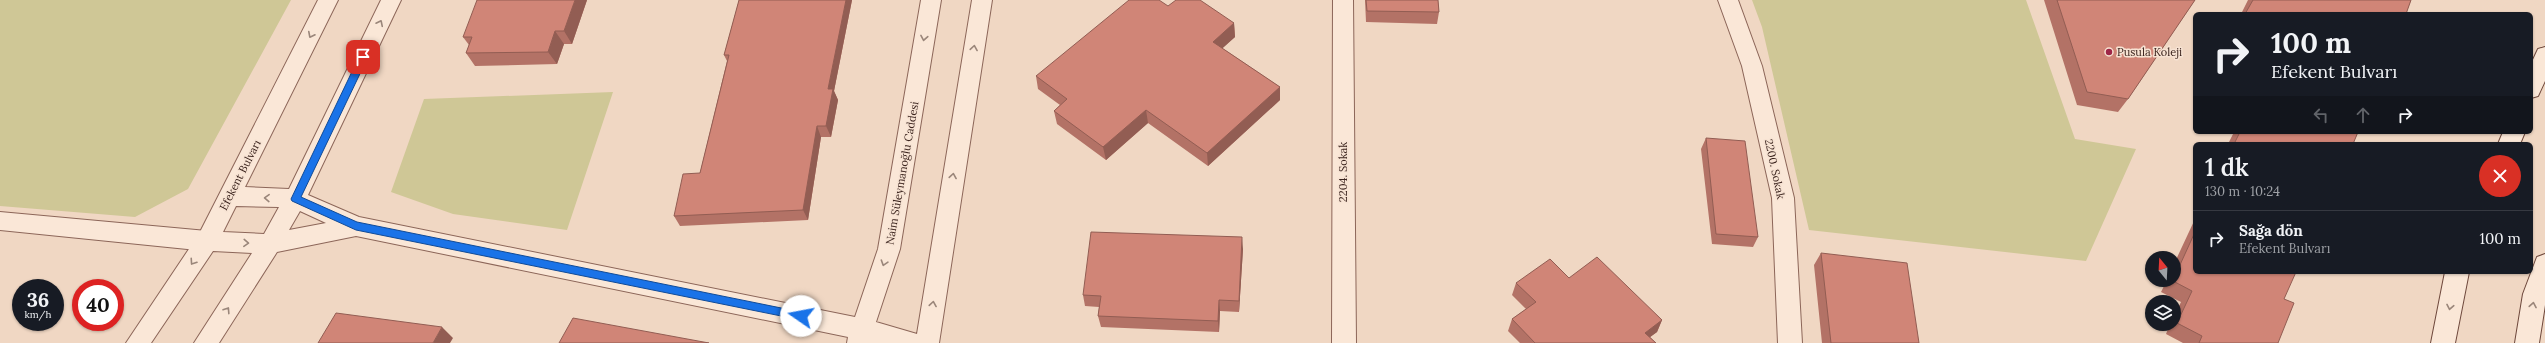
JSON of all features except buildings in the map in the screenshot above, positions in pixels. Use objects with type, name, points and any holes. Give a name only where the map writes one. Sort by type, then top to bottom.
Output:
[{"type":"street","name":"Efekent Bulvarı","points":[[138,343],[207,241],[328,0]]},
{"type":"street","points":[[206,343],[270,244],[295,199],[390,0]]},
{"type":"street","name":"Naim Süleymanoğlu Caddesi","points":[[860,336],[889,249],[931,0]]},
{"type":"street","points":[[927,343],[982,0]]},
{"type":"street","name":"2204. Sokak","points":[[1343,0],[1344,343]]},
{"type":"street","name":"2200. Sokak","points":[[1728,0],[1752,66],[1783,198],[1790,343]]},
{"type":"street","points":[[2533,85],[2545,55]]},
{"type":"street","points":[[230,196],[295,199],[356,226],[860,336],[913,343]]},
{"type":"street","points":[[0,221],[207,241],[270,244],[356,226]]},
{"type":"street","points":[[2527,343],[2535,294],[2545,264]]},
{"type":"street","points":[[2443,343],[2456,274]]},
{"type":"shaded area","points":[[0,0],[291,0],[188,189],[135,217],[0,206]]},
{"type":"shaded area","points":[[1752,0],[2026,0],[2075,139],[2136,149],[2086,261],[1809,230],[1762,27]]},
{"type":"shaded area","points":[[613,92],[567,230],[453,214],[391,192],[424,99]]},
{"type":"place","name":"Pusula Koleji","points":[[2109,52]]},
{"type":"route","points":[[363,57],[295,199],[356,226],[801,316]]}]
